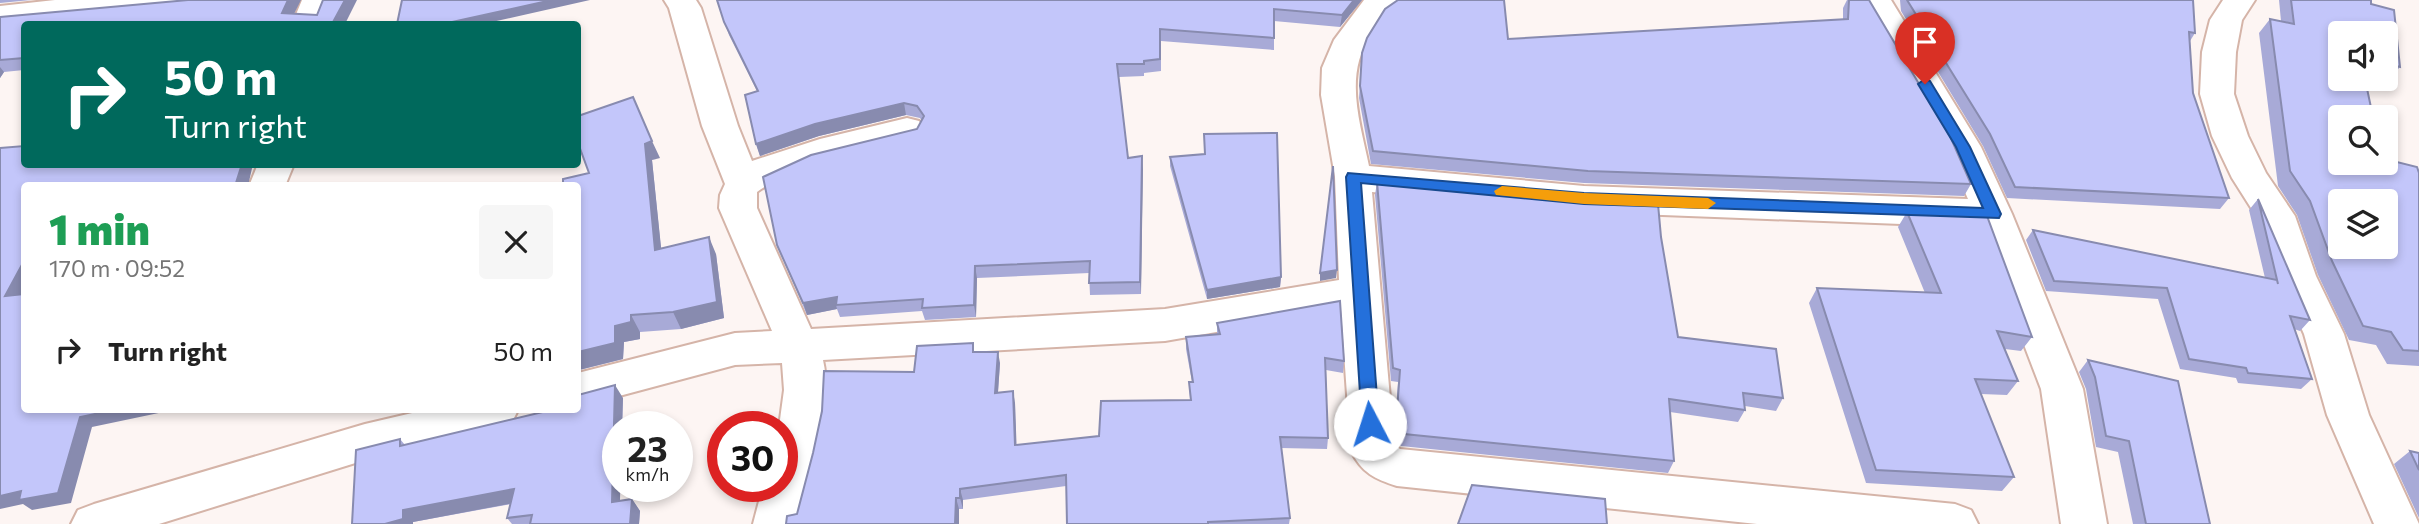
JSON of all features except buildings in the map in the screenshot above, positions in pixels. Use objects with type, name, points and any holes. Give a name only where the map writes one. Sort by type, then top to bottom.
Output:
[{"type":"street","points":[[0,16],[94,6],[203,0]]},
{"type":"street","points":[[309,21],[318,0]]},
{"type":"street","points":[[680,0],[685,8],[720,126],[743,184]]},
{"type":"street","points":[[1390,0],[1376,6],[1350,40],[1339,68],[1338,95],[1353,177],[1373,451],[1386,464],[1427,472],[1955,524]]},
{"type":"street","points":[[1875,0],[1963,147],[1993,214],[2062,389],[2084,524]]},
{"type":"street","points":[[2239,0],[2226,20],[2219,52],[2217,94],[2235,146],[2250,178],[2276,216],[2297,276],[2324,334],[2348,415],[2397,524]]},
{"type":"street","points":[[776,524],[803,415],[807,368],[738,208],[737,195],[743,184],[767,168],[907,130]]},
{"type":"street","points":[[1353,177],[1584,199],[1993,214]]},
{"type":"street","points":[[581,389],[735,349],[1165,325],[1360,292]]},
{"type":"street","points":[[94,524],[365,442],[485,413]]},
{"type":"slow traffic","points":[[1502,191],[1584,199],[1708,203]]},
{"type":"route","points":[[1370,424],[1353,177],[1584,199],[1993,214],[1963,147],[1925,84]]}]
